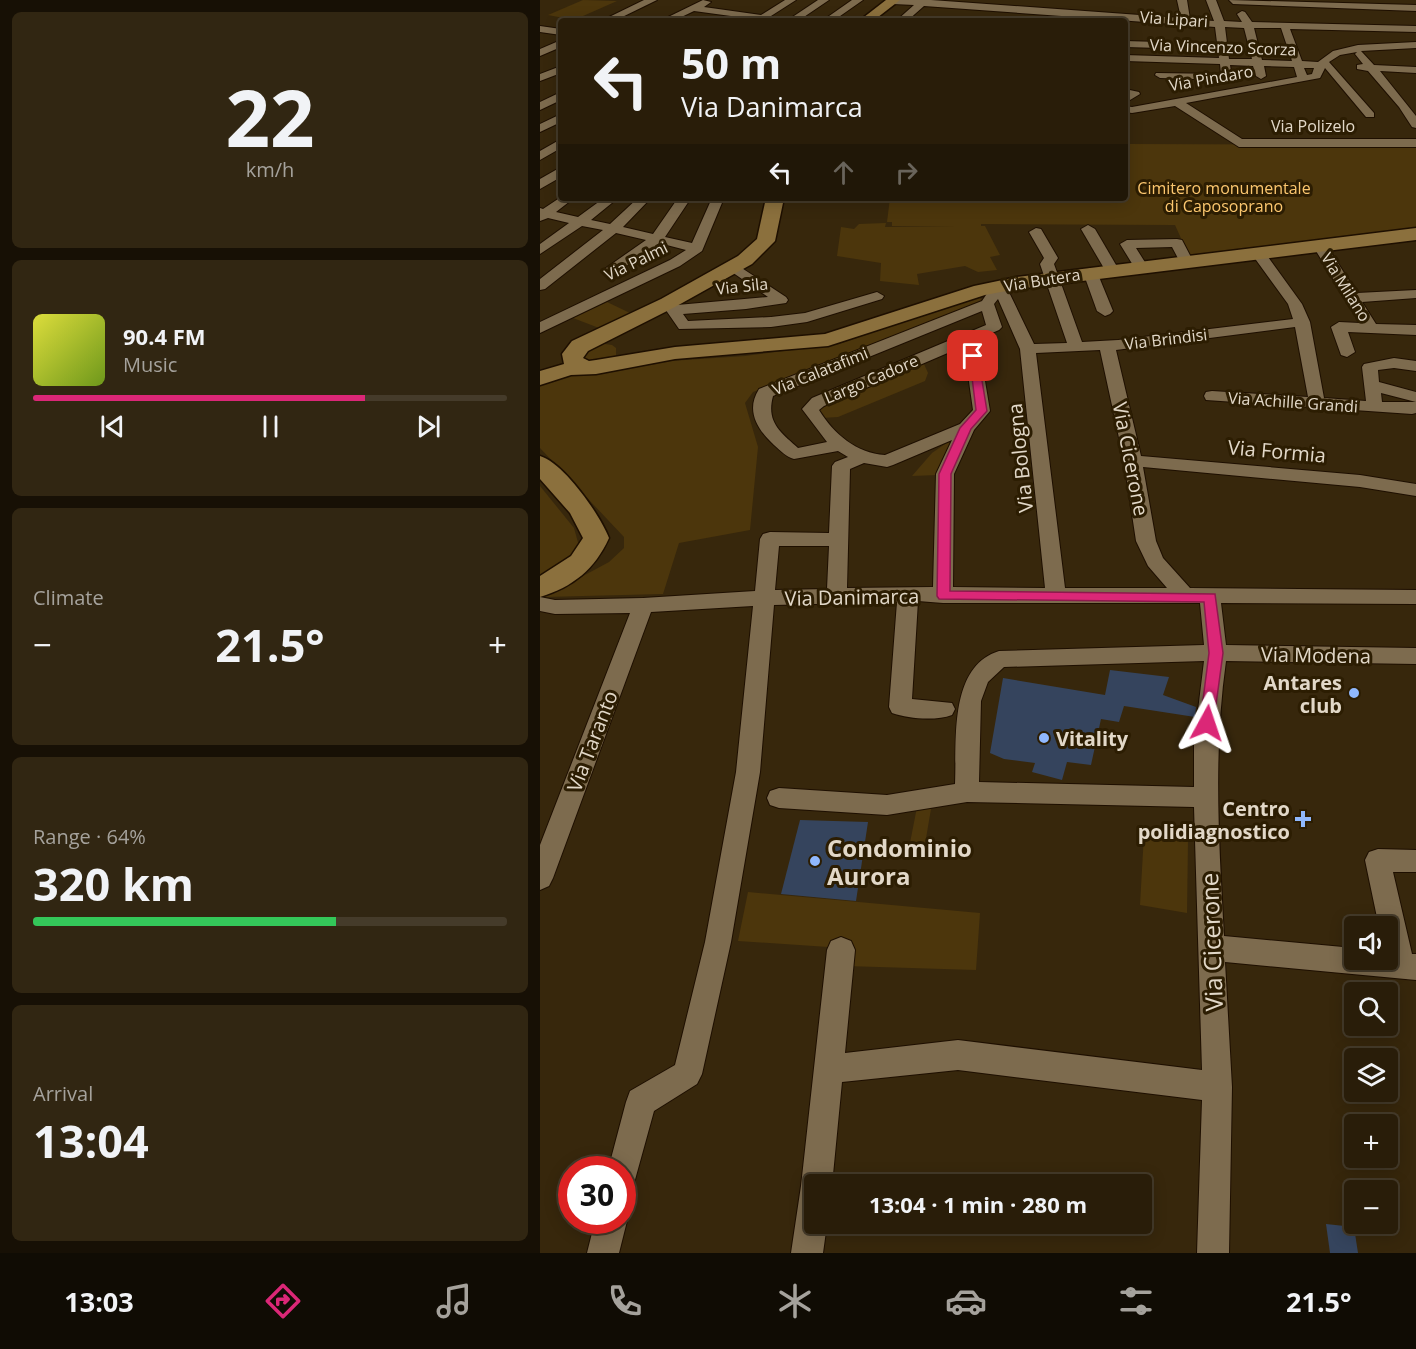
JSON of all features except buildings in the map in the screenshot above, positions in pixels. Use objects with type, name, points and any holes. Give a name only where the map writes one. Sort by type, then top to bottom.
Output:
[{"type":"street","points":[[613,18],[652,0]]},
{"type":"street","points":[[672,18],[710,0]]},
{"type":"street","points":[[761,18],[791,0]]},
{"type":"street","points":[[797,18],[825,0]]},
{"type":"street","points":[[831,18],[858,0]]},
{"type":"street","points":[[869,18],[893,0],[988,4],[1017,10],[1050,12],[1141,14],[1186,22],[1220,24],[1302,23],[1331,18],[1356,22]]},
{"type":"street","points":[[1017,10],[1026,0]]},
{"type":"street","points":[[1050,12],[1061,0]]},
{"type":"street","points":[[1182,0],[1186,22]]},
{"type":"street","points":[[1211,0],[1220,24],[1217,42],[1225,62],[1228,91]]},
{"type":"street","points":[[1233,0],[1380,3],[1411,6],[1416,20]]},
{"type":"street","points":[[1233,0],[1248,24],[1264,85]]},
{"type":"street","points":[[1270,1],[1303,79],[1316,76],[1325,63],[1361,51],[1416,45]]},
{"type":"street","points":[[904,18],[925,2]]},
{"type":"street","points":[[1298,2],[1302,23]]},
{"type":"street","points":[[1328,2],[1331,18]]},
{"type":"street","points":[[948,13],[959,3]]},
{"type":"street","points":[[1354,3],[1361,51],[1369,68],[1416,125]]},
{"type":"street","points":[[1380,3],[1388,23],[1392,48],[1402,69],[1416,85]]},
{"type":"street","points":[[726,18],[748,4]]},
{"type":"street","points":[[694,8],[754,18]]},
{"type":"street","points":[[701,18],[716,11]]},
{"type":"street","points":[[1302,23],[1316,25],[1356,22],[1388,23],[1416,28]]},
{"type":"street","points":[[1316,25],[1320,36]]},
{"type":"street","points":[[540,53],[558,44]]},
{"type":"street","points":[[1128,44],[1168,45]]},
{"type":"street","points":[[1324,47],[1325,63],[1375,114],[1354,115]]},
{"type":"street","name":"Via Vincenzo Scorza","points":[[1128,58],[1325,63],[1416,70]]},
{"type":"street","points":[[540,61],[558,64]]},
{"type":"street","points":[[542,76],[558,70]]},
{"type":"street","points":[[1199,102],[1159,70],[1227,77]]},
{"type":"street","name":"Via Pindaro","points":[[1128,108],[1175,101],[1199,102],[1228,91],[1303,79]]},
{"type":"street","points":[[1128,93],[1135,94],[1128,106]]},
{"type":"street","points":[[540,107],[558,96]]},
{"type":"street","name":"Via Polizelo","points":[[1175,101],[1219,122],[1239,143],[1416,143]]},
{"type":"street","points":[[1406,111],[1416,104]]},
{"type":"street","points":[[540,129],[558,119]]},
{"type":"street","points":[[540,156],[558,145]]},
{"type":"street","points":[[540,184],[558,173]]},
{"type":"street","points":[[542,214],[563,201]]},
{"type":"street","points":[[540,250],[608,201]]},
{"type":"street","points":[[540,286],[614,228],[642,201]]},
{"type":"street","points":[[611,271],[657,238],[683,201]]},
{"type":"street","name":"Via Palmi","points":[[540,328],[675,263],[697,248],[717,201]]},
{"type":"street","points":[[540,364],[618,326],[671,307],[734,267],[766,241],[773,219],[775,201]]},
{"type":"street","points":[[542,214],[697,248]]},
{"type":"street","points":[[1088,229],[1112,270]]},
{"type":"street","points":[[1036,232],[1051,258],[1047,264],[1076,346]]},
{"type":"street","name":"Via Butera","points":[[675,353],[828,340],[999,286],[1090,272],[1416,234]]},
{"type":"street","name":"Via Milano","points":[[1320,246],[1371,328]]},
{"type":"street","points":[[1258,253],[1295,304],[1302,322],[1317,403]]},
{"type":"street","name":"Via Sila","points":[[671,307],[707,308],[781,300],[734,267]]},
{"type":"street","name":"Via Cicerone","points":[[1090,272],[1106,313],[1113,345],[1146,542],[1155,561],[1197,597],[1216,653],[1209,702],[1206,797],[1217,1086],[1213,1253]]},
{"type":"street","points":[[987,304],[999,286]]},
{"type":"street","name":"Via Bologna","points":[[999,286],[1028,349],[1056,596]]},
{"type":"street","points":[[1354,298],[1416,294]]},
{"type":"street","points":[[671,307],[684,326],[697,326],[771,322],[807,316],[876,296]]},
{"type":"street","name":"Largo Cadore","points":[[966,428],[887,461],[874,461],[839,445],[810,409],[818,402],[994,327],[987,304]]},
{"type":"street","name":"Via Calatafimi","points":[[839,445],[794,454],[761,421],[759,408],[765,393],[987,304]]},
{"type":"street","points":[[647,314],[627,333],[620,345],[619,358],[596,366],[573,361],[571,356],[574,351],[584,344],[604,340],[620,345],[644,350],[675,353]]},
{"type":"street","name":"Via Brindisi","points":[[1028,349],[1113,345],[1302,322]]},
{"type":"street","name":"Via Milano","points":[[1347,352],[1339,327],[1416,330]]},
{"type":"street","points":[[944,596],[945,474],[966,428],[982,411],[970,336]]},
{"type":"street","points":[[540,378],[569,369],[675,353]]},
{"type":"street","name":"Via Achille Grandi","points":[[1375,407],[1370,367],[1394,363],[1416,366]]},
{"type":"street","name":"Via Achille Grandi","points":[[1371,385],[1416,397]]},
{"type":"street","name":"Via Achille Grandi","points":[[1212,396],[1412,409],[1416,407]]},
{"type":"street","points":[[837,597],[841,466],[862,457]]},
{"type":"street","name":"Via Formia","points":[[1133,461],[1360,482],[1416,490]]},
{"type":"street","points":[[540,464],[581,510],[591,524],[596,538],[590,553],[579,567],[540,587]]},
{"type":"street","points":[[627,1156],[641,1102],[687,1074],[718,942],[748,772],[770,539],[838,540]]},
{"type":"street","points":[[908,594],[900,707],[944,709]]},
{"type":"street","name":"Via Danimarca","points":[[540,604],[555,606],[644,605],[763,598],[908,594],[1416,597]]},
{"type":"street","name":"Via Taranto","points":[[540,878],[644,605]]},
{"type":"street","name":"Via Modena","points":[[967,792],[970,700],[978,678],[999,658],[1216,653],[1416,656]]},
{"type":"street","points":[[779,798],[886,804],[967,792],[1206,797]]},
{"type":"street","points":[[1212,948],[1408,966],[1378,860],[1416,861]]},
{"type":"street","points":[[817,1174],[841,950]]},
{"type":"street","points":[[830,1069],[958,1055],[1217,1086]]},
{"type":"street","points":[[603,1253],[608,1234]]},
{"type":"street","points":[[807,1253],[809,1234]]},
{"type":"green space","points":[[583,0],[617,1],[579,18],[548,15]]},
{"type":"green space","name":"Cimitero monumentale di Caposoprano","points":[[1128,144],[1416,145],[1416,228],[1189,256],[1175,225],[981,224],[985,226],[1000,255],[990,257],[997,270],[978,272],[965,266],[917,274],[919,285],[880,281],[881,263],[837,256],[841,227],[854,229],[859,224],[886,223],[885,227],[956,226],[892,226],[892,222],[887,222],[890,201],[1128,201]]},
{"type":"green space","points":[[973,296],[980,298],[982,302],[753,392],[745,403],[758,447],[750,530],[679,543],[663,594],[544,597],[609,562],[624,548],[624,537],[540,448],[540,383],[546,379],[617,369],[640,363],[745,356],[839,344]]},
{"type":"green space","points":[[607,302],[630,313],[599,328],[573,318]]},
{"type":"green space","points":[[598,343],[612,345],[616,348],[616,356],[611,360],[581,363],[578,352]]},
{"type":"green space","points":[[924,364],[928,373],[925,381],[838,417],[822,418],[817,411],[823,405]]},
{"type":"green space","points":[[948,442],[953,443],[938,475],[912,476],[932,453]]},
{"type":"green space","points":[[540,486],[574,528],[579,546],[566,562],[540,575]]},
{"type":"green space","points":[[918,802],[930,805],[931,809],[924,850],[909,848]]},
{"type":"green space","points":[[1144,834],[1188,840],[1187,913],[1140,905]]},
{"type":"green space","points":[[748,892],[980,913],[976,970],[846,966],[843,948],[738,941]]},
{"type":"place","name":"Antares club","points":[[1354,693]]},
{"type":"place","name":"Vitality","points":[[1044,738]]},
{"type":"place","name":"Centro polidiagnostico","points":[[1303,819]]},
{"type":"place","name":"Condominio Aurora","points":[[815,861]]},
{"type":"route","points":[[973,356],[982,411],[966,428],[945,474],[944,596],[1210,597],[1216,653],[1207,723]]}]
